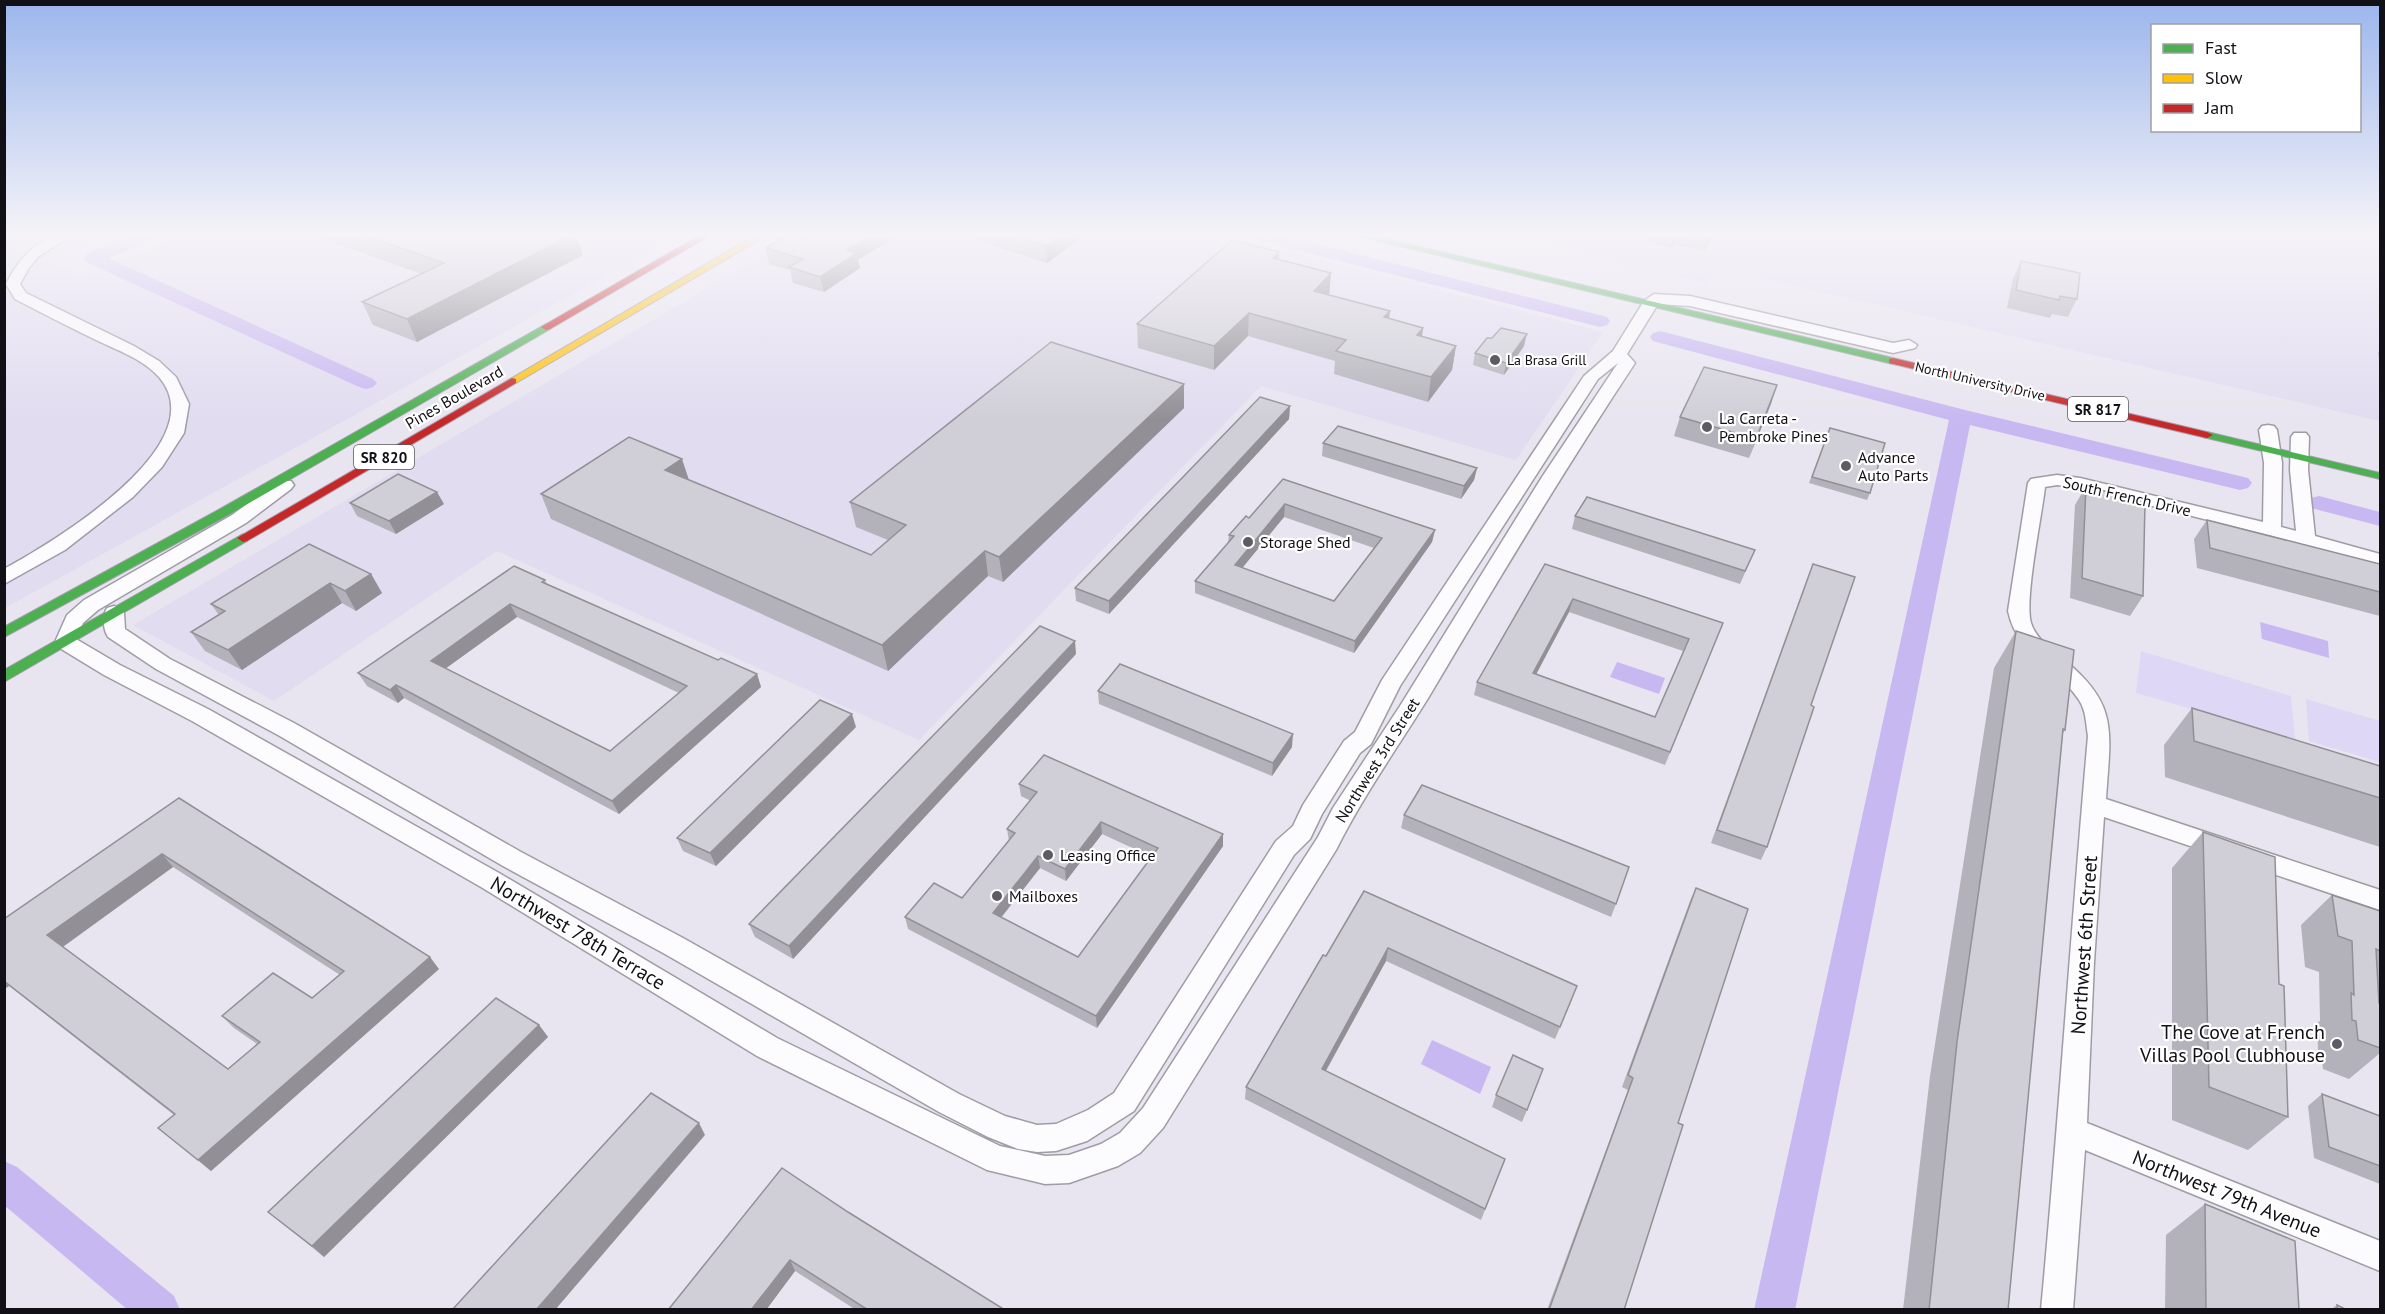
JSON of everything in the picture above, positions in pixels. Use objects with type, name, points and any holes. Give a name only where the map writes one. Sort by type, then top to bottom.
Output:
[{"type":"main road","name":"Pines Boulevard","points":[[4,633],[334,450],[600,296]]},
{"type":"main road","points":[[557,357],[554,345],[557,336],[620,296]]},
{"type":"main road","name":"Pines Boulevard","points":[[4,676],[659,296]]},
{"type":"main road","name":"North University Drive","points":[[1660,296],[2282,435],[2299,456],[2380,476]]},
{"type":"main road","points":[[354,474],[393,442],[529,359],[533,351],[521,342]]},
{"type":"street","points":[[4,578],[71,538],[127,495],[166,451],[180,415],[179,394],[168,376],[136,354],[21,296]]},
{"type":"street","name":"Northwest 3rd Street","points":[[1080,1131],[1097,1122],[1124,1102],[1285,848],[1302,832],[1311,811],[1346,756],[1363,738],[1390,685],[1522,482],[1533,470],[1592,376],[1619,354],[1653,296]]},
{"type":"street","name":"North University Drive","points":[[1654,296],[1654,299],[1690,301],[1893,348],[1915,347]]},
{"type":"street","name":"Northwest 3rd Street","points":[[1108,1156],[1130,1143],[1153,1118],[1318,857],[1341,815],[1414,702],[1551,477],[1627,363],[1619,354]]},
{"type":"street","points":[[2282,435],[2299,456],[2306,539]]},
{"type":"street","points":[[2282,435],[2272,530],[2380,560]]},
{"type":"street","points":[[65,642],[74,620],[90,605],[239,519],[334,450]]},
{"type":"street","name":"South French Drive","points":[[2018,611],[2037,483],[2057,480],[2080,483],[2272,530]]},
{"type":"street","name":"Northwest 6th Street","points":[[2018,611],[2019,624],[2025,634],[2088,696],[2097,715],[2099,736],[2081,962],[2072,1131],[2057,1310]]},
{"type":"street","name":"Northwest 78th Terrace","points":[[114,613],[115,632],[163,664],[286,729],[512,859],[674,946],[985,1122],[1033,1139],[1063,1137],[1080,1131]]},
{"type":"street","name":"Northwest 78th Terrace","points":[[65,642],[95,661],[200,715],[490,880],[777,1052],[997,1160],[1045,1170],[1069,1169],[1108,1156]]},
{"type":"street","points":[[2094,804],[2380,900]]},
{"type":"street","name":"Northwest 79th Avenue","points":[[2072,1131],[2380,1256]]},
{"type":"shaded area","points":[[5,296],[569,296],[5,608]]},
{"type":"shaded area","points":[[693,296],[1463,296],[1603,332],[1516,460],[1261,386],[919,740],[497,551],[274,701],[133,625]]},
{"type":"shaded area","points":[[1840,296],[2380,296],[2380,421]]},
{"type":"shaded area","points":[[2260,622],[2328,641],[2329,658],[2262,639]]},
{"type":"shaded area","points":[[2141,651],[2291,696],[2295,739],[2136,693]]},
{"type":"shaded area","points":[[1617,662],[1665,678],[1659,694],[1610,677]]},
{"type":"shaded area","points":[[2306,699],[2380,721],[2380,762],[2309,741]]},
{"type":"shaded area","points":[[1432,1040],[1491,1067],[1480,1094],[1421,1064]]},
{"type":"building","points":[[374,296],[452,296],[407,319],[362,302]]},
{"type":"building","points":[[1168,296],[1334,296],[1390,311],[1384,317],[1423,328],[1417,335],[1456,346],[1431,377],[1336,351],[1346,340],[1249,313],[1214,346],[1137,324]]},
{"type":"building","points":[[2043,296],[2060,296],[2059,300]]},
{"type":"building","points":[[1501,328],[1527,334],[1506,363],[1475,353],[1487,338],[1492,338]]},
{"type":"building","points":[[1051,342],[1184,384],[999,557],[985,551],[882,645],[541,494],[629,437],[682,459],[665,470],[871,555],[906,525],[850,502]]},
{"type":"building","points":[[1704,367],[1777,385],[1756,439],[1680,417]]},
{"type":"building","points":[[1260,397],[1290,406],[1109,601],[1075,588],[1182,478]]},
{"type":"building","points":[[1338,426],[1477,468],[1464,486],[1323,443]]},
{"type":"building","name":"Advance Auto Parts","points":[[1830,428],[1885,443],[1870,493],[1812,477]]},
{"type":"building","points":[[398,474],[437,492],[389,521],[350,503]]},
{"type":"building","points":[[1283,479],[1435,530],[1355,641],[1195,581],[1234,536],[1229,535],[1246,516],[1249,518]],"holes":[[[1285,504],[1382,538],[1334,601],[1235,565]]]},
{"type":"building","points":[[2086,486],[2145,502],[2143,596],[2082,578]]},
{"type":"building","points":[[1587,497],[1755,550],[1745,571],[1575,516]]},
{"type":"building","points":[[2207,520],[2380,564],[2380,592],[2210,548]]},
{"type":"building","points":[[309,544],[371,574],[345,591],[330,583],[228,650],[191,632],[225,611],[211,604]]},
{"type":"building","points":[[1545,564],[1723,623],[1670,752],[1477,682]],"holes":[[[1573,599],[1689,639],[1655,717],[1533,673]]]},
{"type":"building","points":[[1813,564],[1855,577],[1811,705],[1814,707],[1767,847],[1717,830]]},
{"type":"building","points":[[514,566],[545,580],[542,582],[718,660],[721,658],[757,674],[612,801],[396,685],[390,690],[358,673]],"holes":[[[510,604],[687,686],[610,751],[431,661]]]},
{"type":"building","points":[[1040,626],[1075,641],[789,946],[749,924]]},
{"type":"building","points":[[2016,631],[2074,650],[2065,730],[2063,729],[2008,1310],[1929,1310],[1957,1042]]},
{"type":"building","points":[[1120,664],[1293,734],[1273,763],[1098,691]]},
{"type":"building","points":[[820,700],[852,714],[710,853],[677,838]]},
{"type":"building","points":[[2192,708],[2380,766],[2380,798],[2194,741]]},
{"type":"building","points":[[1044,755],[1223,834],[1096,1016],[905,917],[934,883],[962,898],[1015,833],[1007,829],[1037,792],[1019,784]],"holes":[[[1101,822],[1158,848],[1078,957],[993,913],[1038,856],[1065,869]]]},
{"type":"building","points":[[1422,785],[1629,867],[1616,904],[1404,815]]},
{"type":"building","points":[[179,798],[430,957],[198,1160],[158,1128],[175,1114],[4,981],[4,919]],"holes":[[[162,854],[344,971],[312,998],[273,973],[222,1016],[260,1042],[228,1069],[47,935]]]},
{"type":"building","points":[[2203,832],[2275,857],[2279,984],[2284,986],[2288,1117],[2209,1087]]},
{"type":"building","points":[[1696,888],[1748,909],[1678,1123],[1683,1125],[1624,1310],[1549,1310],[1633,1078],[1628,1075]]},
{"type":"building","points":[[1364,891],[1577,986],[1560,1027],[1388,948],[1322,1069],[1505,1159],[1485,1209],[1246,1087],[1323,955],[1326,956]]},
{"type":"building","points":[[2332,895],[2380,911],[2380,951],[2376,949],[2380,1003],[2380,1048],[2358,1040],[2356,1021],[2352,1020],[2351,993],[2354,995],[2352,941],[2338,936]]},
{"type":"building","points":[[496,998],[539,1025],[312,1246],[268,1212]]},
{"type":"building","points":[[1513,1055],[1543,1069],[1527,1110],[1496,1095]]},
{"type":"building","points":[[651,1093],[699,1123],[536,1310],[452,1310]]},
{"type":"building","points":[[2322,1094],[2380,1116],[2380,1166],[2329,1147]]},
{"type":"building","points":[[782,1168],[1005,1310],[868,1310],[790,1260],[751,1310],[668,1310]]},
{"type":"building","points":[[2205,1204],[2295,1241],[2299,1310],[2206,1310]]},
{"type":"waterway","points":[[177,296],[366,383]]},
{"type":"waterway","points":[[1502,296],[1600,321]]},
{"type":"waterway","points":[[1660,337],[1961,416]]},
{"type":"waterway","points":[[1774,1310],[1961,416]]},
{"type":"waterway","points":[[1961,416],[2240,483]]},
{"type":"waterway","points":[[2319,503],[2380,519]]},
{"type":"waterway","points":[[4,1180],[160,1310]]},
{"type":"traffic: fast","points":[[1618,296],[1893,361]]},
{"type":"traffic: fast","points":[[4,633],[226,511],[546,327]]},
{"type":"traffic: fast","points":[[2207,435],[2380,476]]},
{"type":"traffic: fast","points":[[4,677],[243,538]]},
{"type":"traffic: slow","points":[[512,381],[658,296]]},
{"type":"traffic: jam","points":[[546,327],[600,296]]},
{"type":"traffic: jam","points":[[1893,361],[2207,435]]},
{"type":"traffic: jam","points":[[243,538],[512,381]]},
{"type":"place","name":"La Brasa Grill","points":[[1495,360]]},
{"type":"place","name":"La Carreta - Pembroke Pines","points":[[1707,427]]},
{"type":"place","name":"Advance Auto Parts","points":[[1846,466]]},
{"type":"place","name":"Storage Shed","points":[[1248,542]]},
{"type":"place","name":"Leasing Office","points":[[1048,855]]},
{"type":"place","name":"Mailboxes","points":[[997,896]]},
{"type":"place","name":"The Cove at French Villas Pool Clubhouse","points":[[2337,1044]]}]
